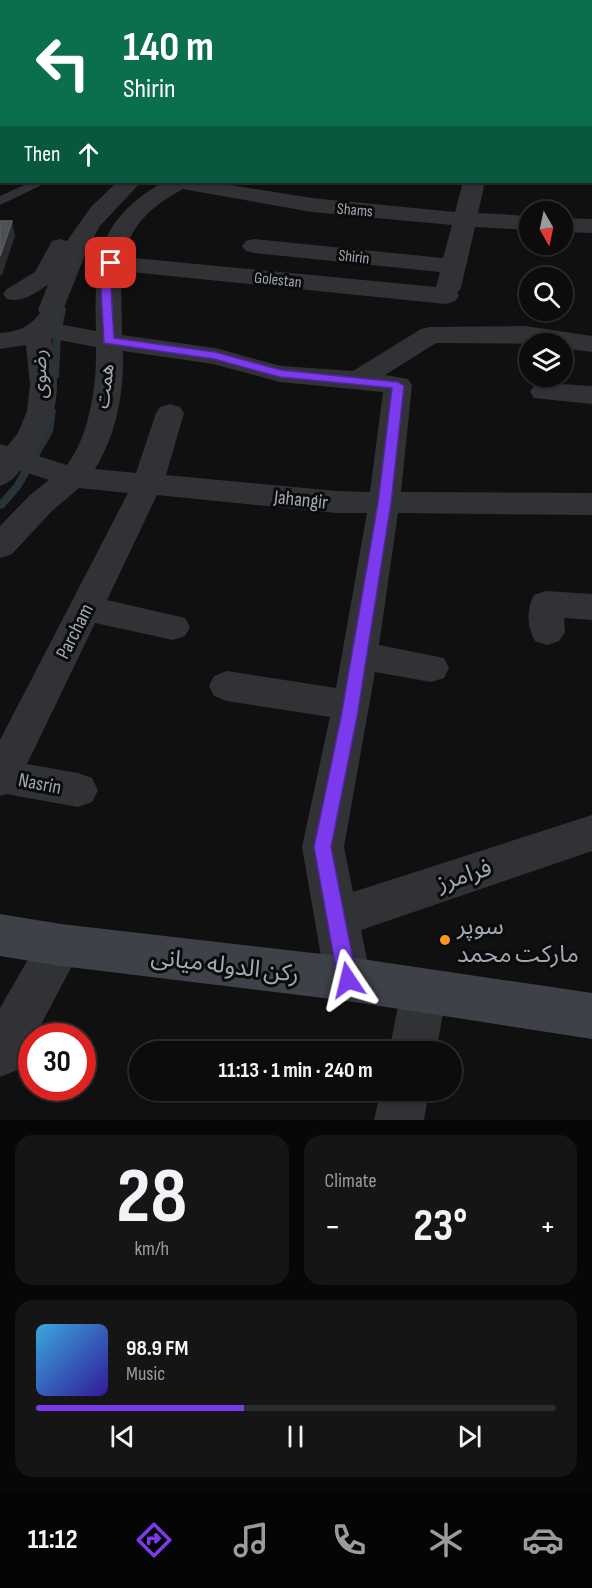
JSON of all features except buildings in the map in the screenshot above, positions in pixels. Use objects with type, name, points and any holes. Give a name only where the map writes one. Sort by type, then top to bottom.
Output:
[{"type":"main road","name":"رکن الدوله میانی","points":[[0,935],[61,945],[348,980],[592,1016]]},
{"type":"street","points":[[8,295],[45,276],[72,226],[88,206],[114,183]]},
{"type":"street","points":[[0,341],[14,340],[43,324],[85,226],[101,206],[129,183]]},
{"type":"street","name":"همت","points":[[0,546],[86,461],[109,386],[106,289],[120,228],[136,209],[176,183]]},
{"type":"street","name":"Shams","points":[[187,183],[244,196],[325,207],[519,222]]},
{"type":"street","points":[[430,335],[446,296],[474,183]]},
{"type":"street","points":[[573,225],[592,226]]},
{"type":"street","name":"Shirin","points":[[254,246],[454,266]]},
{"type":"street","name":"Golestan","points":[[111,263],[446,296]]},
{"type":"street","points":[[8,295],[39,298],[43,324]]},
{"type":"street","points":[[43,324],[108,341],[215,356],[280,374],[358,380],[398,386],[384,503],[351,705],[322,847],[348,980]]},
{"type":"street","name":"رضوی","points":[[5,462],[33,433],[42,400],[43,324]]},
{"type":"street","points":[[358,380],[430,335],[525,334],[592,344]]},
{"type":"street","points":[[544,392],[592,395]]},
{"type":"street","name":"Parcham","points":[[1,777],[148,483],[170,413]]},
{"type":"street","name":"Jahangir","points":[[5,462],[72,477],[337,502],[592,504]]},
{"type":"street","points":[[547,632],[546,604],[592,607]]},
{"type":"street","points":[[86,608],[173,627]]},
{"type":"street","points":[[359,656],[431,668]]},
{"type":"street","points":[[227,686],[351,705]]},
{"type":"street","name":"Nasrin","points":[[1,777],[78,790]]},
{"type":"street","name":"فرامرز","points":[[336,918],[592,833]]},
{"type":"street","points":[[0,1053],[61,945]]},
{"type":"street","points":[[414,1041],[424,991]]},
{"type":"street","points":[[399,1120],[403,1101]]},
{"type":"lane","points":[[0,201],[39,183]]},
{"type":"waterway","points":[[55,377],[57,335],[62,309]]},
{"type":"waterway","points":[[0,506],[18,486],[48,432],[51,410]]},
{"type":"place","name":"سوپر مارکت محمد","points":[[445,940]]},
{"type":"route","points":[[111,263],[106,289],[108,341],[215,356],[280,374],[358,380],[398,386],[384,503],[349,717],[322,847],[348,980]]}]
